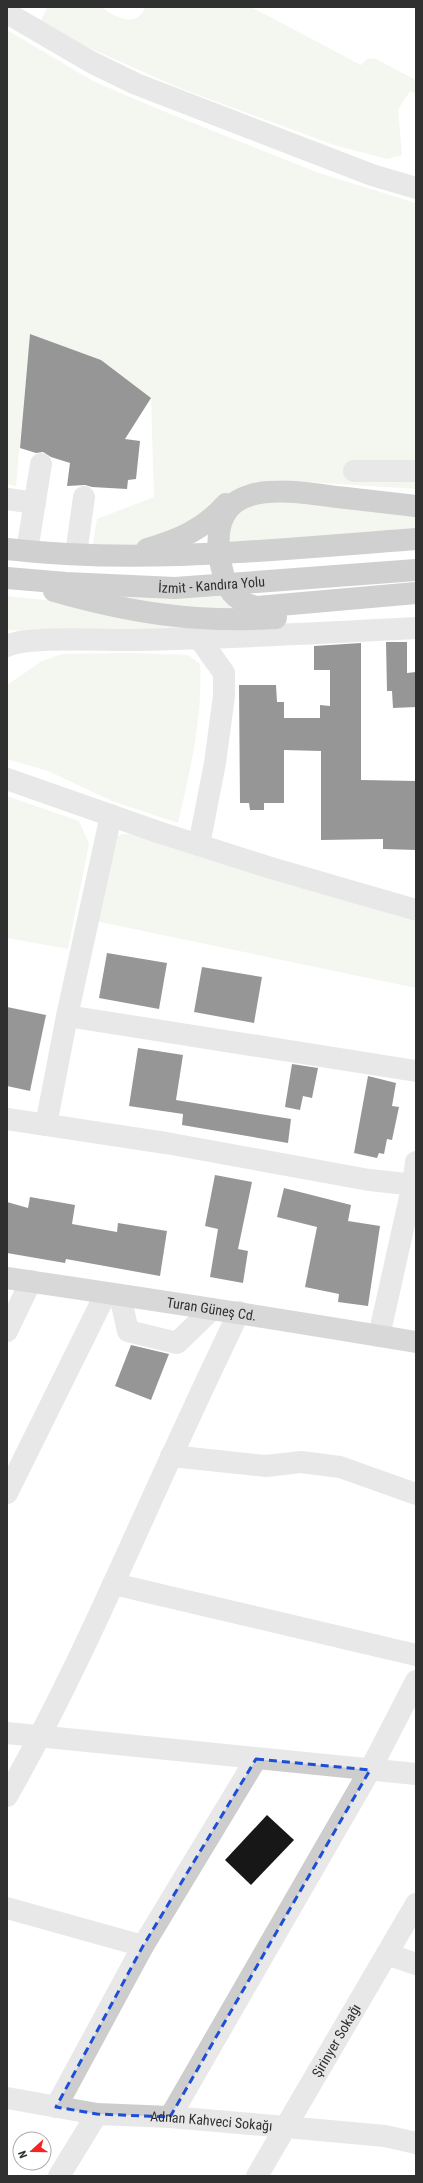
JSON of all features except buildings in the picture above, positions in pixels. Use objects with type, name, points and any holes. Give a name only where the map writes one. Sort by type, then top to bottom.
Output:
[{"type":"highway","points":[[129,555],[170,542],[207,524],[237,493],[258,484],[280,482],[298,483],[416,496]]},
{"type":"highway","points":[[416,506],[292,491],[258,492],[247,495],[235,503],[225,516],[219,530],[217,546],[229,591],[244,604],[258,607],[297,605],[416,593]]},
{"type":"highway","points":[[17,550],[76,554],[187,555],[416,539]]},
{"type":"highway","name":"İzmit - Kandıra Yolu","points":[[13,578],[66,583],[175,588],[416,570]]},
{"type":"highway","points":[[13,578],[52,591],[107,606],[167,617],[242,620],[307,616],[416,605]]},
{"type":"main road","name":"Turan Güneş Cd.","points":[[7,1278],[113,1295],[239,1312],[416,1342]]},
{"type":"street","points":[[7,13],[85,58],[136,84],[372,175],[416,188]]},
{"type":"street","points":[[17,550],[35,503],[41,464]]},
{"type":"street","points":[[354,471],[416,471]]},
{"type":"street","points":[[76,554],[84,497]]},
{"type":"street","points":[[7,499],[35,503]]},
{"type":"street","points":[[7,646],[12,643],[32,641],[199,638],[416,628]]},
{"type":"street","points":[[199,638],[224,673],[224,696],[215,763],[199,845]]},
{"type":"street","points":[[7,779],[199,845],[416,910]]},
{"type":"street","points":[[46,1125],[67,1016],[111,815]]},
{"type":"street","points":[[67,1016],[416,1071]]},
{"type":"street","points":[[7,1119],[166,1143],[369,1180],[415,1184]]},
{"type":"street","points":[[378,1336],[415,1184],[416,1162]]},
{"type":"street","points":[[7,1331],[31,1281]]},
{"type":"street","points":[[113,1295],[128,1331],[177,1343],[212,1309]]},
{"type":"street","points":[[7,1493],[113,1295]]},
{"type":"street","points":[[7,1796],[41,1737],[114,1584],[171,1456],[239,1312]]},
{"type":"street","points":[[171,1456],[266,1466],[301,1462],[340,1468],[416,1494]]},
{"type":"street","points":[[114,1584],[416,1655]]},
{"type":"street","points":[[170,2117],[370,1770],[416,1681]]},
{"type":"street","points":[[7,1733],[416,1774]]},
{"type":"street","points":[[56,2107],[143,1946],[256,1759]]},
{"type":"street","name":"Şirinyer Sokağı","points":[[257,2176],[416,1904]]},
{"type":"street","points":[[7,1908],[143,1946]]},
{"type":"street","points":[[387,1954],[416,1964]]},
{"type":"street","name":"Adnan Kahveci Sokağı","points":[[7,2098],[97,2114],[170,2117],[286,2126],[385,2136],[416,2143]]},
{"type":"street","points":[[59,2176],[97,2114]]},
{"type":"highlighted area","points":[[256,1759],[370,1770],[263,1956],[170,2117],[97,2114],[56,2107],[143,1946]]},
{"type":"green space","points":[[47,7],[102,7],[119,17],[131,19],[137,18],[142,14],[145,7],[251,7],[361,65],[367,59],[374,58],[416,80],[416,94],[410,91],[398,110],[402,155],[387,159],[334,145],[177,87],[85,46],[41,21]]},
{"type":"green space","points":[[7,30],[93,81],[158,109],[319,173],[416,203],[416,489],[277,480],[245,485],[235,491],[216,511],[127,552],[92,549],[97,519],[154,497],[151,398],[101,360],[30,334],[16,486],[7,484]]},
{"type":"green space","points":[[259,498],[416,509],[416,531],[222,546],[229,520]]},
{"type":"green space","points":[[89,592],[223,593],[249,612],[166,611]]},
{"type":"green space","points":[[7,596],[64,602],[244,628],[67,632],[7,630]]},
{"type":"green space","points":[[129,653],[188,655],[200,664],[200,704],[198,724],[178,823],[112,801],[48,771],[7,759],[7,685],[42,661],[62,654]]},
{"type":"green space","points":[[7,796],[79,821],[89,844],[68,949],[7,938]]},
{"type":"green space","points":[[122,834],[130,834],[416,922],[416,988],[95,921],[116,837]]}]
